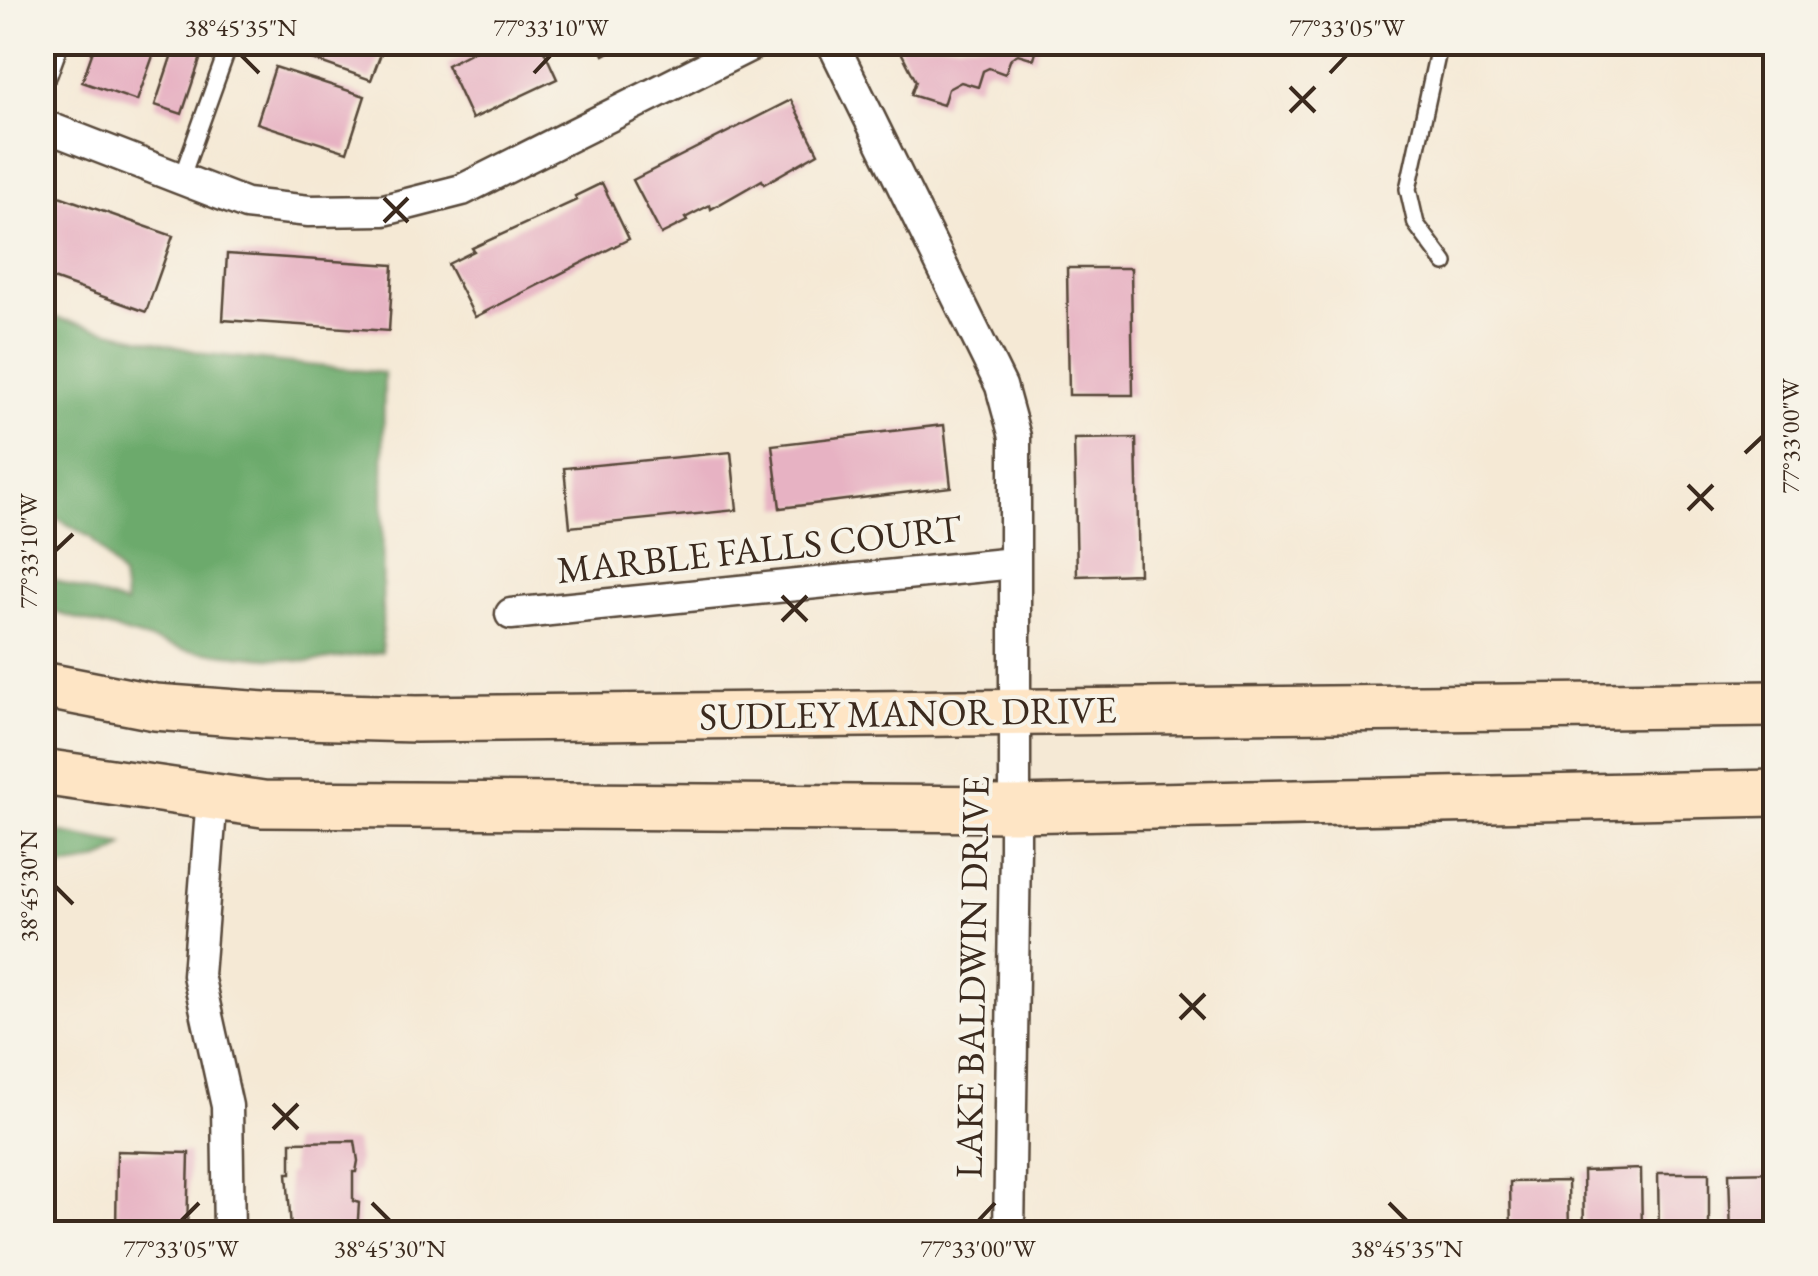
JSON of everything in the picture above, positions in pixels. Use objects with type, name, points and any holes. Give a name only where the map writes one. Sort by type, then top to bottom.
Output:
[{"type":"main road","name":"SUDLEY MANOR DRIVE","points":[[42,685],[154,707],[264,715],[416,718],[1776,704]]},
{"type":"main road","points":[[42,772],[263,804],[1015,809],[1776,794]]},
{"type":"street","points":[[42,72],[53,42]]},
{"type":"street","points":[[42,125],[246,204],[309,212],[384,210],[462,190],[757,42]]},
{"type":"street","name":"LAKE BALDWIN DRIVE","points":[[832,42],[1001,386],[1015,437],[1016,712],[1009,1234]]},
{"type":"street","name":"MARBLE FALLS COURT","points":[[511,614],[1014,563]]},
{"type":"street","points":[[212,797],[198,975],[227,1106],[228,1234]]},
{"type":"lane","points":[[181,179],[230,42]]},
{"type":"lane","points":[[1440,42],[1408,188],[1416,224],[1446,263]]},
{"type":"green space","points":[[43,315],[207,354],[384,373],[382,652],[309,662],[185,650],[43,609],[43,576],[126,605],[122,577],[91,538],[43,510]]},
{"type":"green space","points":[[42,829],[124,845],[86,863],[43,867]]},
{"type":"building","points":[[96,42],[158,42],[137,101],[82,82]]},
{"type":"building","points":[[176,42],[206,42],[182,114],[155,105]]},
{"type":"building","points":[[286,42],[356,42],[382,51],[371,80],[283,49]]},
{"type":"building","points":[[491,42],[540,42],[557,79],[472,119],[447,65]]},
{"type":"building","points":[[598,42],[628,42],[604,55]]},
{"type":"building","points":[[1039,42],[1034,59],[1018,54],[1011,58],[1005,74],[989,68],[983,71],[978,87],[961,82],[948,89],[943,105],[911,95],[916,81],[897,44]]},
{"type":"building","points":[[275,67],[365,96],[347,152],[257,123]]},
{"type":"building","points":[[791,100],[818,153],[764,184],[762,180],[711,209],[710,205],[661,234],[633,180]]},
{"type":"building","points":[[602,183],[629,239],[475,317],[448,264],[474,251],[472,248],[577,200],[575,196]]},
{"type":"building","points":[[42,190],[173,236],[146,312],[42,275]]},
{"type":"building","points":[[227,254],[393,265],[389,331],[223,320]]},
{"type":"building","points":[[1067,268],[1131,268],[1133,395],[1069,395]]},
{"type":"building","points":[[944,425],[951,487],[780,508],[772,445]]},
{"type":"building","points":[[1136,438],[1139,574],[1077,576],[1074,439]]},
{"type":"building","points":[[731,452],[737,510],[570,527],[564,468]]},
{"type":"building","points":[[355,1141],[358,1161],[353,1172],[353,1201],[359,1203],[357,1234],[288,1234],[291,1142]]},
{"type":"building","points":[[117,1151],[189,1153],[187,1234],[116,1234]]},
{"type":"building","points":[[1641,1169],[1642,1234],[1584,1234],[1583,1171]]},
{"type":"building","points":[[1776,1172],[1776,1234],[1731,1234],[1729,1173]]},
{"type":"building","points":[[1658,1173],[1709,1173],[1709,1234],[1659,1234]]},
{"type":"building","points":[[1568,1181],[1569,1234],[1511,1234],[1510,1182]]}]
